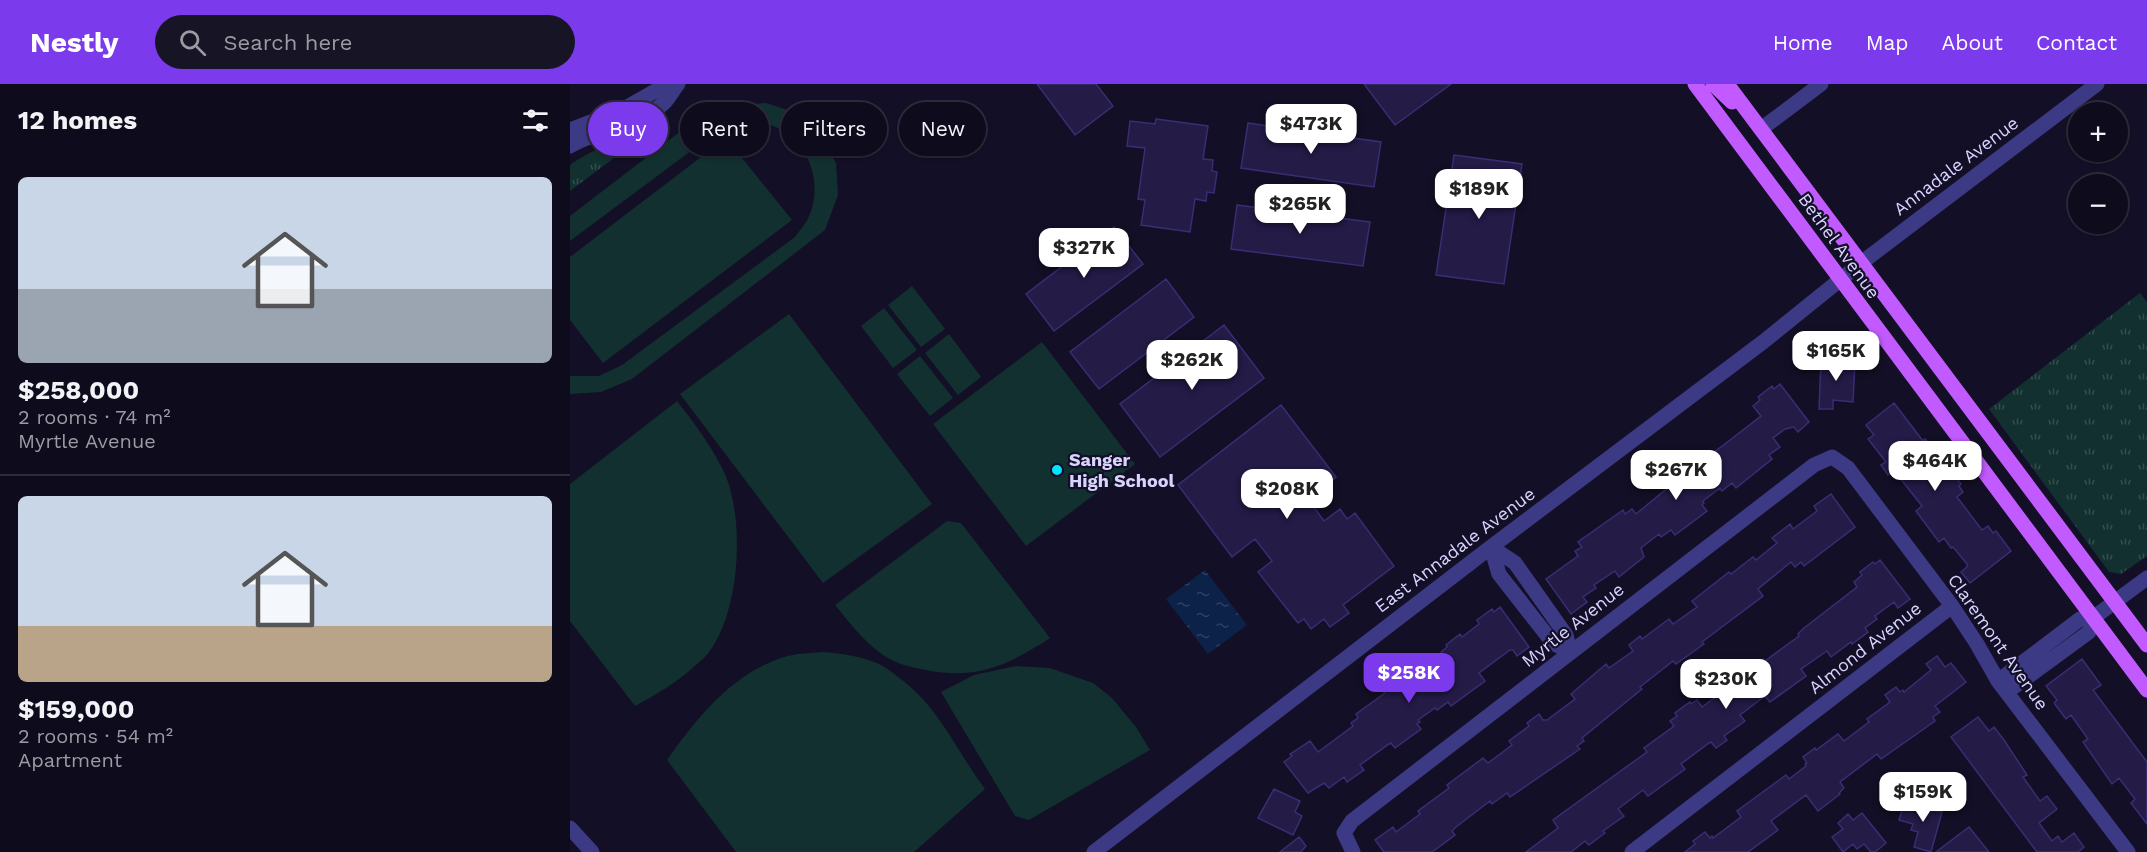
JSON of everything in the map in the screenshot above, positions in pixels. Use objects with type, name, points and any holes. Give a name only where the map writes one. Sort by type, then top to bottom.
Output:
[{"type":"main road","name":"Bethel Avenue","points":[[1695,84],[2147,690]]},
{"type":"main road","points":[[1713,84],[1758,125]]},
{"type":"main road","name":"Bethel Avenue","points":[[1727,84],[2147,645]]},
{"type":"street","points":[[570,130],[629,107],[657,90],[676,84]]},
{"type":"street","points":[[570,146],[586,137],[633,121],[649,112],[665,102],[676,84]]},
{"type":"street","points":[[1758,125],[1821,84]]},
{"type":"street","name":"Annadale Avenue","points":[[1841,281],[1861,263],[2097,84]]},
{"type":"street","name":"East Annadale Avenue","points":[[1094,852],[1841,281]]},
{"type":"street","name":"Claremont Avenue","points":[[1832,457],[1848,468],[1952,606],[2002,687],[2128,852]]},
{"type":"street","name":"Myrtle Avenue","points":[[1353,852],[1344,833],[1352,821],[1815,465],[1832,457]]},
{"type":"street","points":[[1491,547],[1499,574],[1553,643],[1570,652]]},
{"type":"street","points":[[2002,687],[2089,632],[2093,618],[2147,578]]},
{"type":"street","name":"Almond Avenue","points":[[1632,852],[1952,606]]},
{"type":"street","points":[[570,828],[592,852]]},
{"type":"green space","points":[[769,104],[781,108],[781,130],[769,125]]},
{"type":"green space","points":[[680,132],[680,156],[684,156],[570,241],[570,216],[648,156],[668,156],[668,141]]},
{"type":"green space","points":[[588,154],[588,156],[617,156],[570,191],[570,165]]},
{"type":"green space","points":[[702,156],[740,156],[792,220],[603,363],[570,320],[570,257]]},
{"type":"green space","points":[[807,156],[832,156],[836,163],[838,195],[825,230],[632,379],[601,392],[570,394],[570,376],[599,376],[622,365],[795,237],[805,224],[815,191]]},
{"type":"green space","points":[[912,286],[945,329],[921,347],[888,305]]},
{"type":"green space","points":[[2140,293],[2147,302],[2147,556],[2121,574],[2109,572],[1989,409]]},
{"type":"green space","points":[[884,308],[917,350],[893,368],[861,326]]},
{"type":"green space","points":[[789,314],[932,504],[823,583],[680,394]]},
{"type":"green space","points":[[949,334],[981,377],[958,395],[925,353]]},
{"type":"green space","points":[[1042,342],[1135,464],[1026,546],[933,424]]},
{"type":"green space","points":[[920,356],[953,398],[930,416],[897,374]]},
{"type":"green space","points":[[677,401],[715,455],[725,474],[731,493],[737,540],[733,590],[719,635],[708,654],[660,692],[635,706],[570,621],[570,484]]},
{"type":"green space","points":[[947,521],[961,523],[1050,638],[1003,664],[973,672],[957,673],[921,669],[894,661],[873,647],[856,630],[835,605]]},
{"type":"green space","points":[[824,652],[859,657],[879,664],[912,688],[946,729],[985,789],[914,852],[736,852],[667,760],[707,710],[739,681],[776,660],[797,654]]},
{"type":"green space","points":[[1016,666],[1050,668],[1093,683],[1112,698],[1136,727],[1150,750],[1029,820],[1015,816],[941,692],[974,675]]},
{"type":"water","points":[[1205,570],[1247,625],[1208,654],[1166,599]]},
{"type":"building","points":[[1037,84],[1096,84],[1113,106],[1075,135]]},
{"type":"building","points":[[1364,84],[1451,84],[1395,125]]},
{"type":"building","points":[[1156,119],[1208,126],[1203,159],[1213,160],[1212,171],[1217,172],[1214,193],[1207,192],[1206,201],[1195,199],[1190,232],[1141,225],[1145,200],[1138,199],[1145,148],[1127,146],[1130,121],[1155,124]]},
{"type":"building","points":[[1248,123],[1381,142],[1374,187],[1241,168]]},
{"type":"building","points":[[1454,155],[1522,164],[1504,284],[1436,275]]},
{"type":"building","points":[[1237,205],[1370,222],[1363,266],[1231,249]]},
{"type":"building","points":[[1114,227],[1143,264],[1054,331],[1026,294]]},
{"type":"building","points":[[1166,279],[1194,317],[1099,389],[1070,352]]},
{"type":"building","points":[[1224,325],[1264,378],[1160,457],[1120,404]]},
{"type":"building","points":[[1828,358],[1846,359],[1846,363],[1855,362],[1853,402],[1833,400],[1833,409],[1819,409],[1821,360],[1829,360]]},
{"type":"building","points":[[1780,384],[1809,422],[1798,432],[1794,427],[1785,429],[1773,438],[1780,447],[1769,455],[1772,459],[1736,488],[1732,483],[1722,491],[1720,488],[1703,501],[1702,505],[1707,511],[1675,535],[1671,530],[1661,537],[1659,534],[1641,548],[1644,557],[1619,577],[1615,571],[1594,585],[1596,588],[1583,597],[1587,602],[1571,614],[1546,579],[1578,556],[1575,551],[1582,547],[1578,542],[1623,510],[1625,514],[1632,509],[1636,514],[1670,486],[1665,480],[1671,475],[1670,473],[1684,463],[1686,466],[1693,461],[1697,465],[1761,416],[1753,406],[1760,400],[1758,397],[1772,386],[1774,389]]},
{"type":"building","points":[[1894,403],[1923,441],[1925,439],[1935,452],[1933,454],[1946,472],[1949,469],[1961,484],[1959,486],[1963,492],[1957,497],[1982,530],[1988,526],[1993,533],[1996,531],[2011,551],[1970,583],[1961,572],[1967,564],[1944,538],[1939,542],[1916,511],[1922,506],[1894,471],[1888,475],[1881,465],[1886,462],[1868,439],[1874,435],[1866,425]]},
{"type":"building","points":[[1281,405],[1336,477],[1308,499],[1324,521],[1340,509],[1347,519],[1355,513],[1394,566],[1343,605],[1349,613],[1330,627],[1324,619],[1311,629],[1304,619],[1298,623],[1258,572],[1272,561],[1255,539],[1232,557],[1178,485]]},
{"type":"building","points":[[1831,494],[1855,527],[1804,566],[1801,562],[1795,567],[1791,562],[1758,589],[1763,596],[1702,642],[1704,644],[1676,664],[1673,661],[1582,738],[1584,741],[1577,746],[1580,749],[1510,797],[1507,793],[1492,804],[1490,801],[1456,827],[1452,831],[1455,835],[1432,852],[1384,852],[1375,840],[1393,827],[1396,832],[1420,814],[1418,811],[1449,788],[1447,785],[1483,758],[1488,763],[1512,745],[1509,741],[1529,726],[1527,723],[1539,714],[1543,720],[1547,720],[1575,699],[1571,694],[1606,664],[1609,668],[1633,651],[1629,645],[1640,636],[1642,639],[1669,619],[1673,624],[1697,607],[1692,601],[1729,572],[1731,574],[1753,557],[1756,560],[1777,543],[1772,538],[1790,524],[1793,529],[1817,511],[1814,506]]},
{"type":"building","points":[[1880,560],[1910,599],[1898,608],[1894,602],[1875,616],[1877,619],[1865,628],[1868,632],[1852,644],[1851,642],[1831,657],[1827,651],[1801,669],[1806,676],[1770,702],[1765,696],[1740,715],[1745,721],[1724,736],[1727,740],[1716,748],[1711,742],[1709,743],[1681,764],[1685,769],[1648,796],[1643,790],[1618,809],[1624,816],[1603,831],[1605,833],[1589,845],[1585,841],[1571,852],[1526,852],[1558,828],[1553,820],[1647,752],[1644,748],[1674,726],[1670,721],[1677,716],[1675,713],[1690,702],[1691,704],[1697,700],[1702,707],[1763,659],[1765,661],[1799,636],[1798,634],[1804,628],[1857,587],[1854,582],[1862,575],[1860,572],[1873,562],[1875,564]]},
{"type":"building","points":[[1500,607],[1529,647],[1517,656],[1513,650],[1510,650],[1479,673],[1485,681],[1451,706],[1448,702],[1418,720],[1420,722],[1417,724],[1421,729],[1395,748],[1391,743],[1389,744],[1360,765],[1364,770],[1347,782],[1344,777],[1329,788],[1324,783],[1308,793],[1284,762],[1292,756],[1290,754],[1310,741],[1318,752],[1353,726],[1351,723],[1358,718],[1356,714],[1400,680],[1402,684],[1409,678],[1412,683],[1446,658],[1441,652],[1447,647],[1446,645],[1460,634],[1462,637],[1479,624],[1477,620],[1492,609],[1494,612]]},
{"type":"building","points":[[1937,656],[1945,667],[1951,663],[1966,682],[1935,706],[1940,712],[1933,717],[1935,721],[1881,759],[1877,754],[1840,782],[1844,788],[1840,794],[1818,811],[1806,795],[1771,821],[1778,830],[1748,852],[1685,852],[1695,844],[1693,841],[1705,832],[1713,838],[1741,817],[1737,811],[1786,775],[1789,779],[1806,766],[1807,763],[1803,757],[1815,748],[1816,750],[1838,734],[1844,741],[1869,722],[1867,719],[1890,702],[1885,695],[1896,687],[1900,692],[1903,690],[1904,692],[1931,670],[1926,664]]},
{"type":"building","points":[[2082,659],[2101,685],[2093,690],[2147,762],[2147,824],[2131,803],[2135,799],[2119,778],[2112,784],[2083,742],[2088,739],[2071,715],[2066,719],[2054,703],[2057,700],[2046,686]]},
{"type":"building","points":[[1978,717],[1989,731],[1994,727],[2004,740],[2027,775],[2023,777],[2040,801],[2047,796],[2057,809],[2039,823],[2052,841],[2058,836],[2062,842],[2074,833],[2084,847],[2078,852],[2037,852],[1951,737]]},
{"type":"building","points":[[1274,789],[1300,801],[1295,812],[1302,816],[1293,835],[1258,818]]},
{"type":"building","points":[[1920,799],[1933,803],[1931,809],[1942,812],[1931,852],[1914,847],[1918,832],[1911,830],[1913,824],[1899,820],[1904,804],[1918,808]]},
{"type":"building","points":[[1862,813],[1886,843],[1875,852],[1871,852],[1864,844],[1857,849],[1853,844],[1843,852],[1832,837],[1843,829],[1838,823],[1848,814],[1853,820]]},
{"type":"building","points":[[1969,827],[1989,852],[1936,852]]},
{"type":"building","points":[[1299,837],[1306,846],[1301,852],[1280,852]]},
{"type":"place","name":"Sanger High School","points":[[1057,470]]}]
